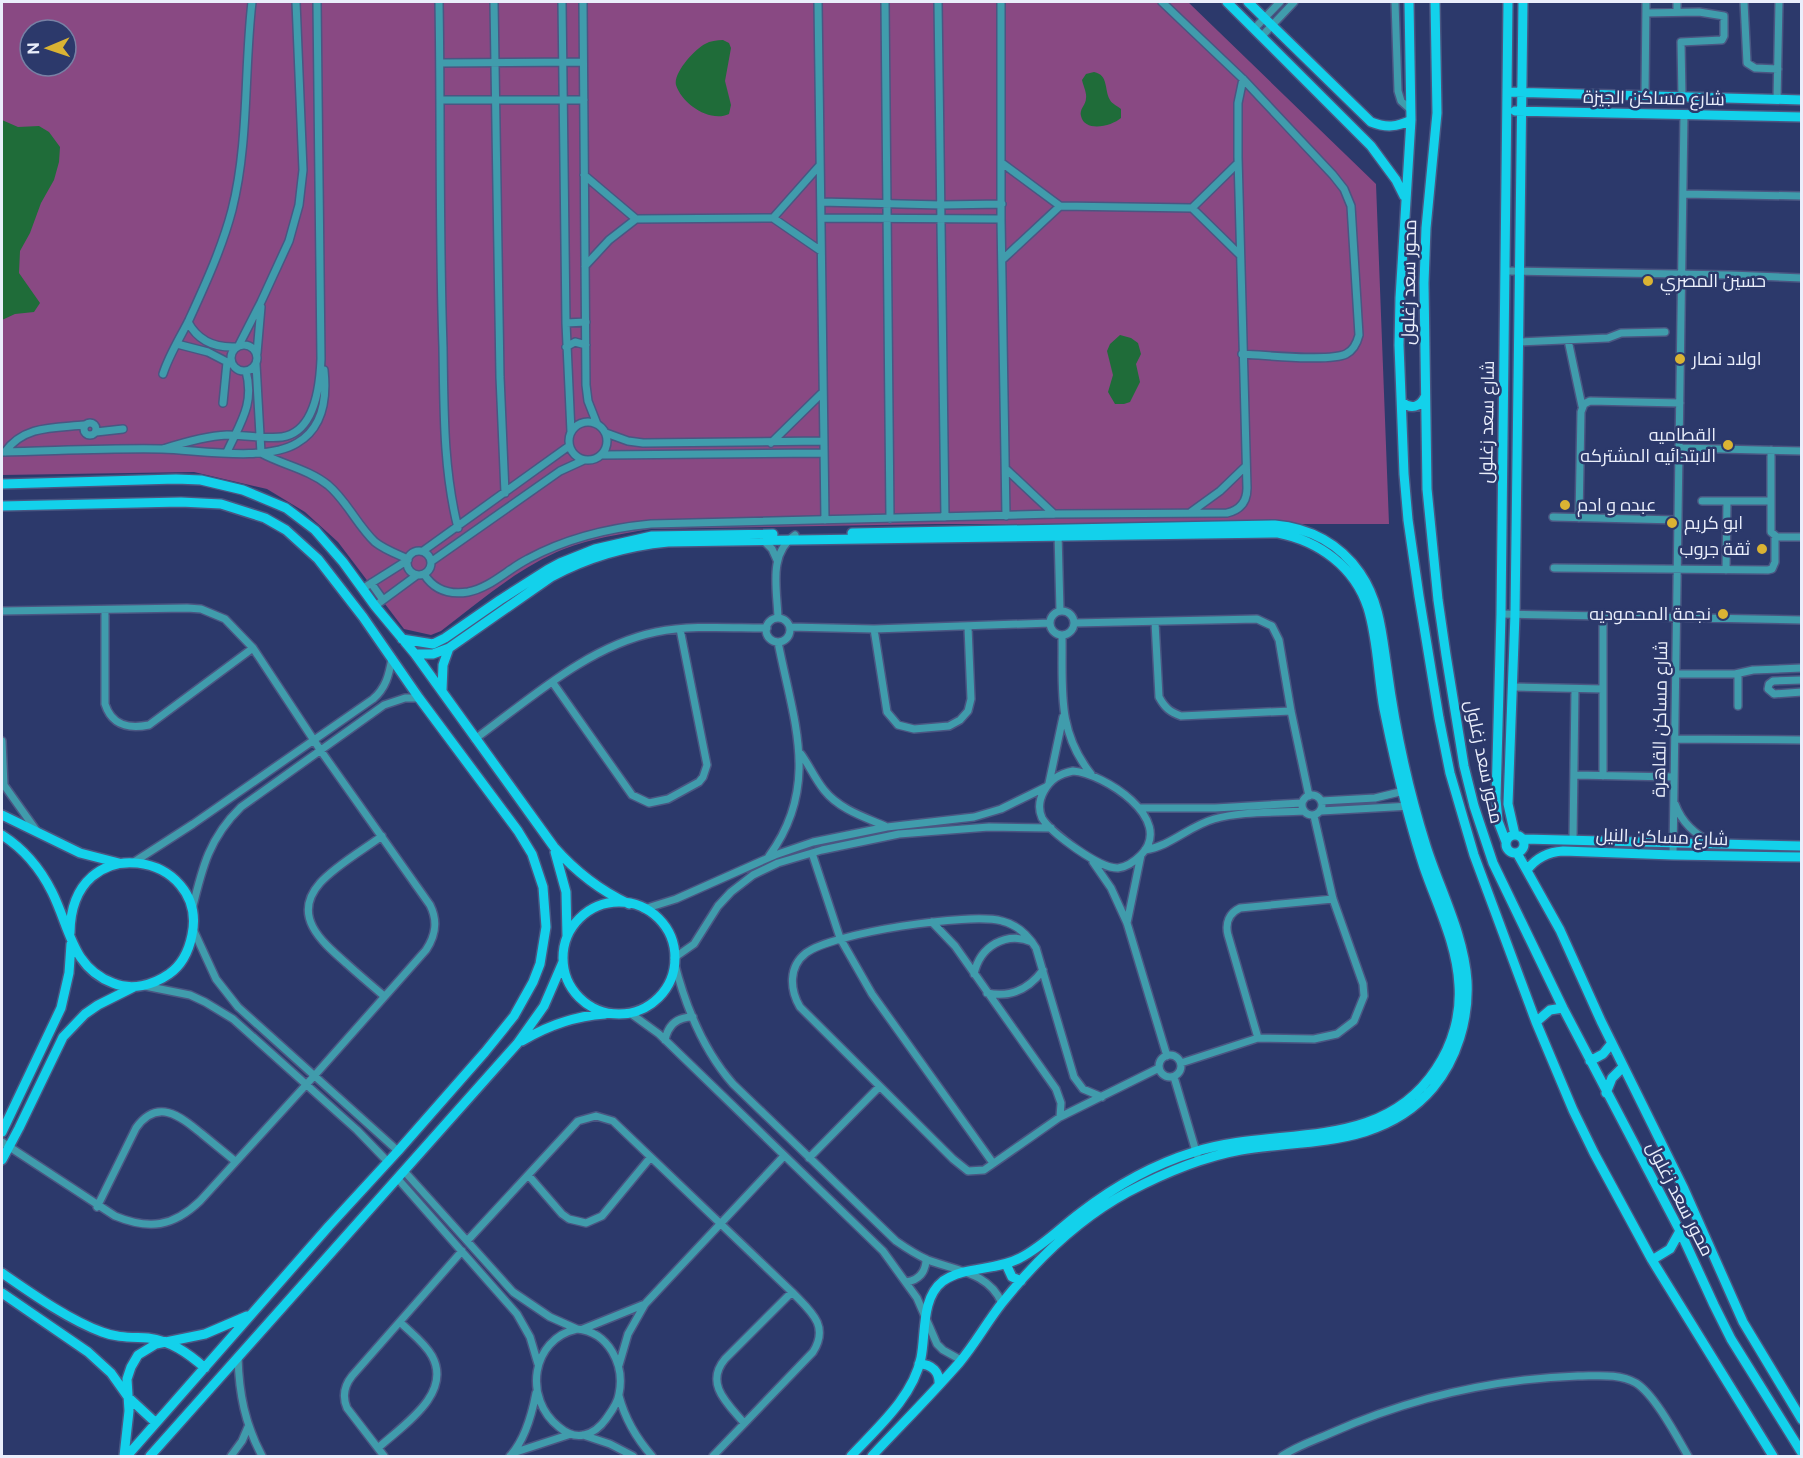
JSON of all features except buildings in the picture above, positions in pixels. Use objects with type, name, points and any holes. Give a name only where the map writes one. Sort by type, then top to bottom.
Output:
[{"type":"street","points":[[163,374],[222,241],[236,191],[242,142],[252,2]]},
{"type":"street","points":[[223,403],[231,358],[261,302],[293,230],[301,194],[303,170],[296,2]]},
{"type":"street","points":[[163,449],[235,435],[277,437],[289,435],[302,425],[314,402],[321,359],[317,2]]},
{"type":"street","points":[[439,2],[440,231],[446,438],[450,484],[458,528]]},
{"type":"street","points":[[494,2],[500,377],[505,493]]},
{"type":"street","points":[[562,2],[566,346],[570,446],[575,455],[584,460]]},
{"type":"street","points":[[583,2],[587,396],[597,423],[606,433],[628,441],[644,443],[824,441]]},
{"type":"street","points":[[818,2],[825,520]]},
{"type":"street","points":[[885,2],[890,519]]},
{"type":"street","points":[[938,2],[945,518]]},
{"type":"street","points":[[1001,2],[1001,219],[1006,516]]},
{"type":"street","points":[[1162,2],[1244,79],[1339,181],[1348,197],[1354,224],[1358,341],[1351,351],[1341,356],[1298,357],[1242,354]]},
{"type":"street","points":[[1227,2],[1383,161],[1405,199]]},
{"type":"street","points":[[1248,2],[1371,122],[1390,127],[1400,126],[1411,115],[1398,91],[1395,2]]},
{"type":"street","points":[[1262,36],[1280,2]]},
{"type":"street","points":[[1254,28],[1268,22],[1294,2]]},
{"type":"street","name":"محور سعد زغلول","points":[[1408,2],[1411,115],[1400,298],[1408,520],[1439,718],[1450,773],[1474,855],[1536,1022],[1594,1153],[1652,1260],[1773,1456]]},
{"type":"street","name":"محور سعد زغلول","points":[[1434,2],[1437,113],[1424,255],[1427,489],[1438,600],[1469,786],[1482,834],[1493,863],[1563,1008],[1680,1231],[1731,1339],[1802,1453]]},
{"type":"street","name":"شارع سعد زغلول","points":[[1506,842],[1497,814],[1497,776],[1508,2]]},
{"type":"street","name":"شارع سعد زغلول","points":[[1519,837],[1509,812],[1509,776],[1515,614],[1520,92],[1523,2]]},
{"type":"street","points":[[1645,96],[1646,2]]},
{"type":"street","points":[[1677,2],[1677,12]]},
{"type":"street","points":[[1744,2],[1747,63],[1755,68],[1778,69]]},
{"type":"street","points":[[1777,99],[1779,2]]},
{"type":"street","points":[[1646,13],[1720,14],[1725,17],[1722,40],[1681,42],[1682,97]]},
{"type":"street","points":[[440,63],[583,62]]},
{"type":"street","points":[[408,559],[410,571],[420,575],[435,587],[450,592],[466,593],[481,588],[523,562],[560,545],[619,528],[651,524],[1054,514],[1227,513],[1240,508],[1247,495],[1238,164],[1238,109],[1244,79]]},
{"type":"street","name":"شارع مساكن الجيزة","points":[[1507,92],[1802,100]]},
{"type":"street","points":[[440,100],[584,100]]},
{"type":"street","name":"شارع مساكن الجيزة","points":[[1506,111],[1802,117]]},
{"type":"street","name":"شارع مساكن القاهرة","points":[[1673,855],[1684,114]]},
{"type":"street","points":[[1361,137],[1371,122]]},
{"type":"street","points":[[1002,163],[1060,206],[1192,208],[1240,255]]},
{"type":"street","points":[[1192,208],[1238,164]]},
{"type":"street","points":[[773,218],[820,165]]},
{"type":"street","points":[[584,175],[636,219]]},
{"type":"street","points":[[1683,194],[1802,196]]},
{"type":"street","points":[[820,202],[1002,204]]},
{"type":"street","points":[[1002,260],[1060,206]]},
{"type":"street","points":[[585,266],[609,240],[636,219],[773,218],[821,251]]},
{"type":"street","points":[[821,218],[1001,219]]},
{"type":"street","points":[[1505,271],[1802,278]]},
{"type":"street","points":[[261,302],[256,364],[261,453]]},
{"type":"street","points":[[188,322],[198,337],[208,343],[222,346],[248,345],[257,354]]},
{"type":"street","points":[[566,323],[586,322]]},
{"type":"street","points":[[1518,342],[1608,338],[1621,333],[1665,332]]},
{"type":"street","points":[[1568,340],[1582,406],[1579,518]]},
{"type":"street","points":[[566,346],[575,342],[586,345]]},
{"type":"street","points":[[177,344],[198,348],[246,371]]},
{"type":"street","points":[[3,452],[163,449],[261,453],[280,450],[293,446],[304,438],[314,428],[322,412],[325,380],[321,359]]},
{"type":"street","points":[[246,371],[256,364]]},
{"type":"street","points":[[227,452],[249,403],[246,371]]},
{"type":"street","points":[[771,443],[823,392]]},
{"type":"street","points":[[1402,402],[1415,407],[1425,397]]},
{"type":"street","points":[[1582,406],[1590,401],[1680,403]]},
{"type":"street","points":[[3,452],[14,441],[32,430],[84,425],[88,422],[93,423],[96,432],[123,429]]},
{"type":"street","points":[[571,432],[582,422],[597,423]]},
{"type":"street","points":[[602,455],[608,442],[606,433]]},
{"type":"street","points":[[362,589],[408,559],[413,553],[423,551],[458,528],[570,446]]},
{"type":"street","points":[[1679,448],[1802,451]]},
{"type":"street","points":[[1554,568],[1772,569],[1775,562],[1775,536],[1771,530],[1771,450]]},
{"type":"street","points":[[261,453],[305,471],[326,483],[375,541],[391,552],[408,559]]},
{"type":"street","points":[[432,561],[560,471],[602,455],[824,453]]},
{"type":"street","points":[[1191,512],[1220,491],[1246,466]]},
{"type":"street","points":[[1006,469],[1054,514]]},
{"type":"street","points":[[2,484],[201,480],[243,490],[286,508],[302,519],[330,546],[415,654],[569,865],[607,894],[644,909],[658,918],[668,932],[674,959],[693,1017],[708,1050],[726,1076],[890,1235],[926,1259],[979,1277],[993,1287],[1002,1303]]},
{"type":"street","points":[[1702,501],[1771,501]]},
{"type":"street","points":[[1726,570],[1727,501]]},
{"type":"street","points":[[2,506],[181,502],[221,504],[244,509],[286,530],[318,559],[363,616],[419,698],[524,840],[538,870],[545,907],[546,927],[540,964],[514,1016],[398,1151],[125,1456]]},
{"type":"street","points":[[1553,517],[1678,520]]},
{"type":"street","points":[[1058,532],[1060,611]]},
{"type":"street","points":[[402,639],[433,644],[500,600],[549,574],[631,546],[760,537],[1058,532],[1267,532],[1300,538],[1329,554],[1351,577],[1367,605],[1384,706],[1409,806],[1455,954],[1458,971],[1458,1015],[1443,1059],[1428,1081],[1404,1105],[1378,1119],[1350,1128],[1237,1143],[1196,1151],[1156,1166],[1120,1184],[1020,1258],[989,1269],[963,1272],[946,1279],[935,1289],[928,1302],[919,1364],[905,1395],[851,1456]]},
{"type":"street","points":[[1775,536],[1802,537]]},
{"type":"street","points":[[760,537],[777,560]]},
{"type":"street","points":[[778,618],[777,560],[780,549],[790,538]]},
{"type":"street","points":[[363,616],[430,569],[432,561],[423,551]]},
{"type":"street","points":[[415,654],[433,654],[449,648],[549,574]]},
{"type":"street","points":[[371,583],[383,600]]},
{"type":"street","points":[[2,611],[201,609],[225,619],[253,648],[321,751],[430,905],[435,924],[430,944],[315,1075],[190,1211],[172,1221],[159,1225],[128,1222],[97,1207],[5,1145]]},
{"type":"street","points":[[105,610],[105,704],[110,716],[116,723],[123,725],[140,727],[149,725],[253,648]]},
{"type":"street","points":[[1060,611],[1069,613],[1074,623],[1072,630],[1062,635],[1052,630],[1050,623],[1052,616],[1060,611]]},
{"type":"street","points":[[1501,614],[1802,620]]},
{"type":"street","points":[[1603,616],[1603,776]]},
{"type":"street","points":[[767,628],[772,620],[778,618],[787,621],[790,627],[787,637],[778,642]]},
{"type":"street","points":[[1074,623],[1257,619],[1265,621],[1276,632],[1279,640],[1309,796],[1303,807]]},
{"type":"street","points":[[1155,622],[1159,698],[1171,713],[1191,716],[1291,711]]},
{"type":"street","points":[[790,627],[874,629],[1050,623]]},
{"type":"street","points":[[874,629],[887,712],[898,725],[914,729],[949,726],[960,720],[968,711],[971,699],[968,627]]},
{"type":"street","points":[[475,739],[553,682],[592,656],[612,646],[657,632],[680,629],[767,628]]},
{"type":"street","points":[[767,628],[771,639],[778,642]]},
{"type":"street","points":[[553,682],[632,795],[650,803],[668,799],[699,782],[706,765],[680,629]]},
{"type":"street","points":[[1062,635],[1064,715],[1073,747],[1091,774]]},
{"type":"street","points":[[767,858],[788,826],[800,780],[800,752],[778,642]]},
{"type":"street","points":[[443,692],[441,674],[449,648]]},
{"type":"street","points":[[134,862],[174,838],[377,695],[388,680],[392,658]]},
{"type":"street","points":[[1676,674],[1738,674],[1753,670],[1802,668]]},
{"type":"street","points":[[1737,706],[1738,674]]},
{"type":"street","points":[[1802,680],[1773,681],[1769,684],[1768,689],[1774,694],[1802,692]]},
{"type":"street","points":[[1513,687],[1603,689]]},
{"type":"street","points":[[1573,839],[1575,689]]},
{"type":"street","points":[[2,1160],[5,1145],[63,1037],[85,1014],[98,1005],[138,986],[158,981],[172,972],[186,952],[193,928],[192,909],[204,864],[222,827],[241,807],[384,705],[405,698],[419,698]]},
{"type":"street","points":[[1064,715],[1047,785],[1039,802],[1040,811],[1051,828],[1101,864],[1118,868],[1129,865],[1143,852],[1163,846],[1198,825],[1214,819],[1303,807]]},
{"type":"street","points":[[1675,739],[1802,740]]},
{"type":"street","points":[[2,741],[4,785],[36,831]]},
{"type":"street","points":[[800,752],[824,790],[835,801],[846,809],[887,826]]},
{"type":"street","points":[[644,909],[676,899],[767,858],[823,840],[887,826],[974,818],[1001,809],[1047,785],[1061,774],[1073,771],[1091,774],[1142,808],[1147,818],[1150,829],[1127,923]]},
{"type":"street","points":[[1575,775],[1674,777]]},
{"type":"street","points":[[1497,776],[1509,776]]},
{"type":"street","points":[[1309,796],[1315,796],[1321,801],[1375,798],[1405,790]]},
{"type":"street","points":[[1674,800],[1686,823],[1698,835],[1714,844]]},
{"type":"street","points":[[1321,801],[1321,811]]},
{"type":"street","points":[[1303,807],[1308,815],[1314,816],[1321,811],[1409,806]]},
{"type":"street","points":[[872,1456],[961,1360],[1002,1303],[1043,1255],[1116,1200],[1199,1161],[1238,1151],[1355,1136],[1385,1125],[1408,1112],[1435,1086],[1450,1063],[1465,1016],[1466,969],[1458,938],[1409,806]]},
{"type":"street","points":[[1142,808],[1303,807]]},
{"type":"street","points":[[2,816],[80,853],[119,863]]},
{"type":"street","points":[[1181,1063],[1258,1038],[1326,1037],[1337,1034],[1354,1021],[1364,996],[1363,984],[1333,899],[1314,816]]},
{"type":"street","points":[[517,1044],[568,1020],[630,1013],[647,1006],[662,994],[670,978],[674,959],[694,944],[718,906],[737,885],[769,867],[812,853],[899,834],[989,826],[1051,828]]},
{"type":"street","points":[[2,835],[26,854],[42,874],[78,956],[88,969],[102,979],[117,985],[138,986],[190,995],[219,1010],[259,1041],[357,1130],[388,1162]]},
{"type":"street","points":[[382,836],[321,882],[311,897],[309,915],[310,924],[319,939],[384,996]]},
{"type":"street","points":[[1517,853],[1524,848],[1519,837],[1509,837],[1506,842],[1509,851],[1517,853],[1560,930],[1623,1067],[1684,1189],[1738,1312],[1802,1420]]},
{"type":"street","name":"شارع مساكن النيل","points":[[1519,837],[1802,846]]},
{"type":"street","points":[[151,1456],[517,1044],[544,1006],[563,962],[567,937],[566,892],[554,847]]},
{"type":"street","name":"شارع مساكن النيل","points":[[1527,870],[1540,857],[1557,851],[1802,857]]},
{"type":"street","points":[[812,853],[840,939],[872,994],[993,1163]]},
{"type":"street","points":[[1089,857],[1111,888],[1127,923],[1167,1056]]},
{"type":"street","points":[[2,1132],[61,1008],[69,974],[70,914],[76,897],[86,881],[101,870],[119,863],[134,862],[149,865],[164,871],[177,882],[186,894],[192,909]]},
{"type":"street","points":[[1258,1038],[1226,930],[1228,919],[1240,908],[1333,899]]},
{"type":"street","points":[[567,937],[582,917],[596,908],[612,903],[629,903]]},
{"type":"street","points":[[1102,1097],[1083,1089],[1074,1077],[1039,956],[1032,942],[1017,927],[997,920],[932,922],[840,939],[805,954],[793,971],[793,991],[806,1014],[962,1167],[976,1172],[984,1170],[1060,1117],[1102,1097],[1159,1068],[1162,1059],[1167,1056],[1177,1057],[1181,1063],[1179,1073],[1174,1077],[1164,1076],[1159,1068]]},
{"type":"street","points":[[932,922],[955,946],[1056,1089],[1061,1103],[1060,1117]]},
{"type":"street","points":[[193,928],[216,979],[226,994],[265,1033],[398,1151]]},
{"type":"street","points":[[974,974],[981,956],[995,943],[1014,938],[1032,942]]},
{"type":"street","points":[[563,962],[567,978],[575,993],[587,1004],[610,1014]]},
{"type":"street","points":[[987,993],[1006,995],[1018,992],[1034,981],[1043,970]]},
{"type":"street","points":[[1536,1022],[1550,1010],[1563,1008]]},
{"type":"street","points":[[630,1013],[645,1022],[665,1040],[883,1251],[917,1298],[937,1344],[961,1360]]},
{"type":"street","points":[[665,1040],[672,1024],[680,1019],[693,1017]]},
{"type":"street","points":[[1590,1061],[1603,1054],[1612,1043]]},
{"type":"street","points":[[1606,1093],[1612,1078],[1623,1067]]},
{"type":"street","points":[[1174,1077],[1199,1161]]},
{"type":"street","points":[[809,1158],[879,1087]]},
{"type":"street","points":[[97,1207],[136,1128],[154,1113],[170,1112],[177,1115],[235,1161]]},
{"type":"street","points":[[467,1241],[529,1176],[571,1127],[587,1117],[605,1117],[613,1121],[792,1292],[817,1321],[820,1337],[813,1352],[713,1456]]},
{"type":"street","points":[[618,1367],[628,1334],[645,1304],[784,1156]]},
{"type":"street","points":[[529,1176],[562,1214],[569,1219],[586,1222],[602,1216],[650,1158]]},
{"type":"street","points":[[402,1175],[513,1292],[550,1317],[601,1337],[612,1351],[618,1367],[619,1395],[630,1425],[652,1456]]},
{"type":"street","points":[[402,1175],[462,1251],[522,1321],[534,1347],[538,1366]]},
{"type":"street","points":[[1652,1260],[1670,1249],[1680,1231]]},
{"type":"street","points":[[384,1456],[347,1408],[344,1401],[345,1388],[352,1376],[462,1251]]},
{"type":"street","points":[[906,1282],[920,1276],[926,1259]]},
{"type":"street","points":[[1006,1264],[1012,1277],[1021,1281]]},
{"type":"street","points":[[2,1273],[96,1330],[167,1343],[189,1354],[206,1368]]},
{"type":"street","points":[[744,1423],[719,1391],[716,1378],[719,1368],[725,1359],[792,1292]]},
{"type":"street","points":[[2,1293],[88,1352],[111,1373],[128,1397],[156,1423]]},
{"type":"street","points":[[512,1455],[529,1422],[538,1366],[542,1356],[556,1338],[566,1332],[580,1329],[645,1304]]},
{"type":"street","points":[[125,1456],[129,1425],[127,1385],[129,1373],[138,1355],[147,1348],[205,1334],[252,1314]]},
{"type":"street","points":[[378,1448],[428,1402],[437,1380],[433,1357],[400,1322]]},
{"type":"street","points":[[238,1358],[240,1394],[248,1427],[262,1456]]},
{"type":"street","points":[[919,1364],[929,1365],[936,1371],[939,1385]]},
{"type":"street","points":[[1282,1456],[1348,1425],[1411,1403],[1452,1392],[1537,1378],[1601,1376],[1618,1377],[1635,1382],[1645,1391],[1686,1455]]},
{"type":"street","points":[[536,1389],[538,1400],[549,1419],[567,1433],[610,1444],[633,1456]]},
{"type":"street","points":[[583,1436],[604,1422],[619,1395]]},
{"type":"street","points":[[231,1456],[242,1441],[248,1427]]},
{"type":"street","points":[[512,1455],[572,1434]]},
{"type":"shaded area","points":[[2,2],[1188,2],[1376,184],[1389,524],[936,524],[650,529],[585,542],[547,557],[515,575],[441,631],[431,635],[404,629],[338,542],[305,512],[267,489],[194,472],[2,475]]},
{"type":"shaded area","points":[[723,40],[729,43],[731,48],[725,81],[731,105],[729,114],[714,116],[705,114],[690,105],[679,92],[676,80],[681,68],[696,51],[709,42]]},
{"type":"shaded area","points":[[1094,72],[1102,76],[1110,100],[1121,109],[1121,118],[1099,126],[1088,125],[1081,116],[1086,100],[1082,80],[1086,74]]},
{"type":"shaded area","points":[[2,120],[18,127],[39,126],[49,132],[60,147],[54,180],[20,251],[19,273],[40,303],[34,312],[15,314],[2,320]]},
{"type":"shaded area","points":[[1120,335],[1138,343],[1141,354],[1136,364],[1140,382],[1130,402],[1115,404],[1108,392],[1113,375],[1107,351],[1110,344]]},
{"type":"place","name":"حسين المصري","points":[[1648,281]]},
{"type":"place","name":"اولاد نصار","points":[[1680,359]]},
{"type":"place","name":"القطاميه الابتدائيه المشتركه","points":[[1728,445]]},
{"type":"place","name":"عبده و ادم","points":[[1565,505]]},
{"type":"place","name":"ابو كريم","points":[[1672,523]]},
{"type":"place","name":"ثقة جروب","points":[[1762,549]]},
{"type":"place","name":"نجمة المحموديه","points":[[1723,614]]}]
